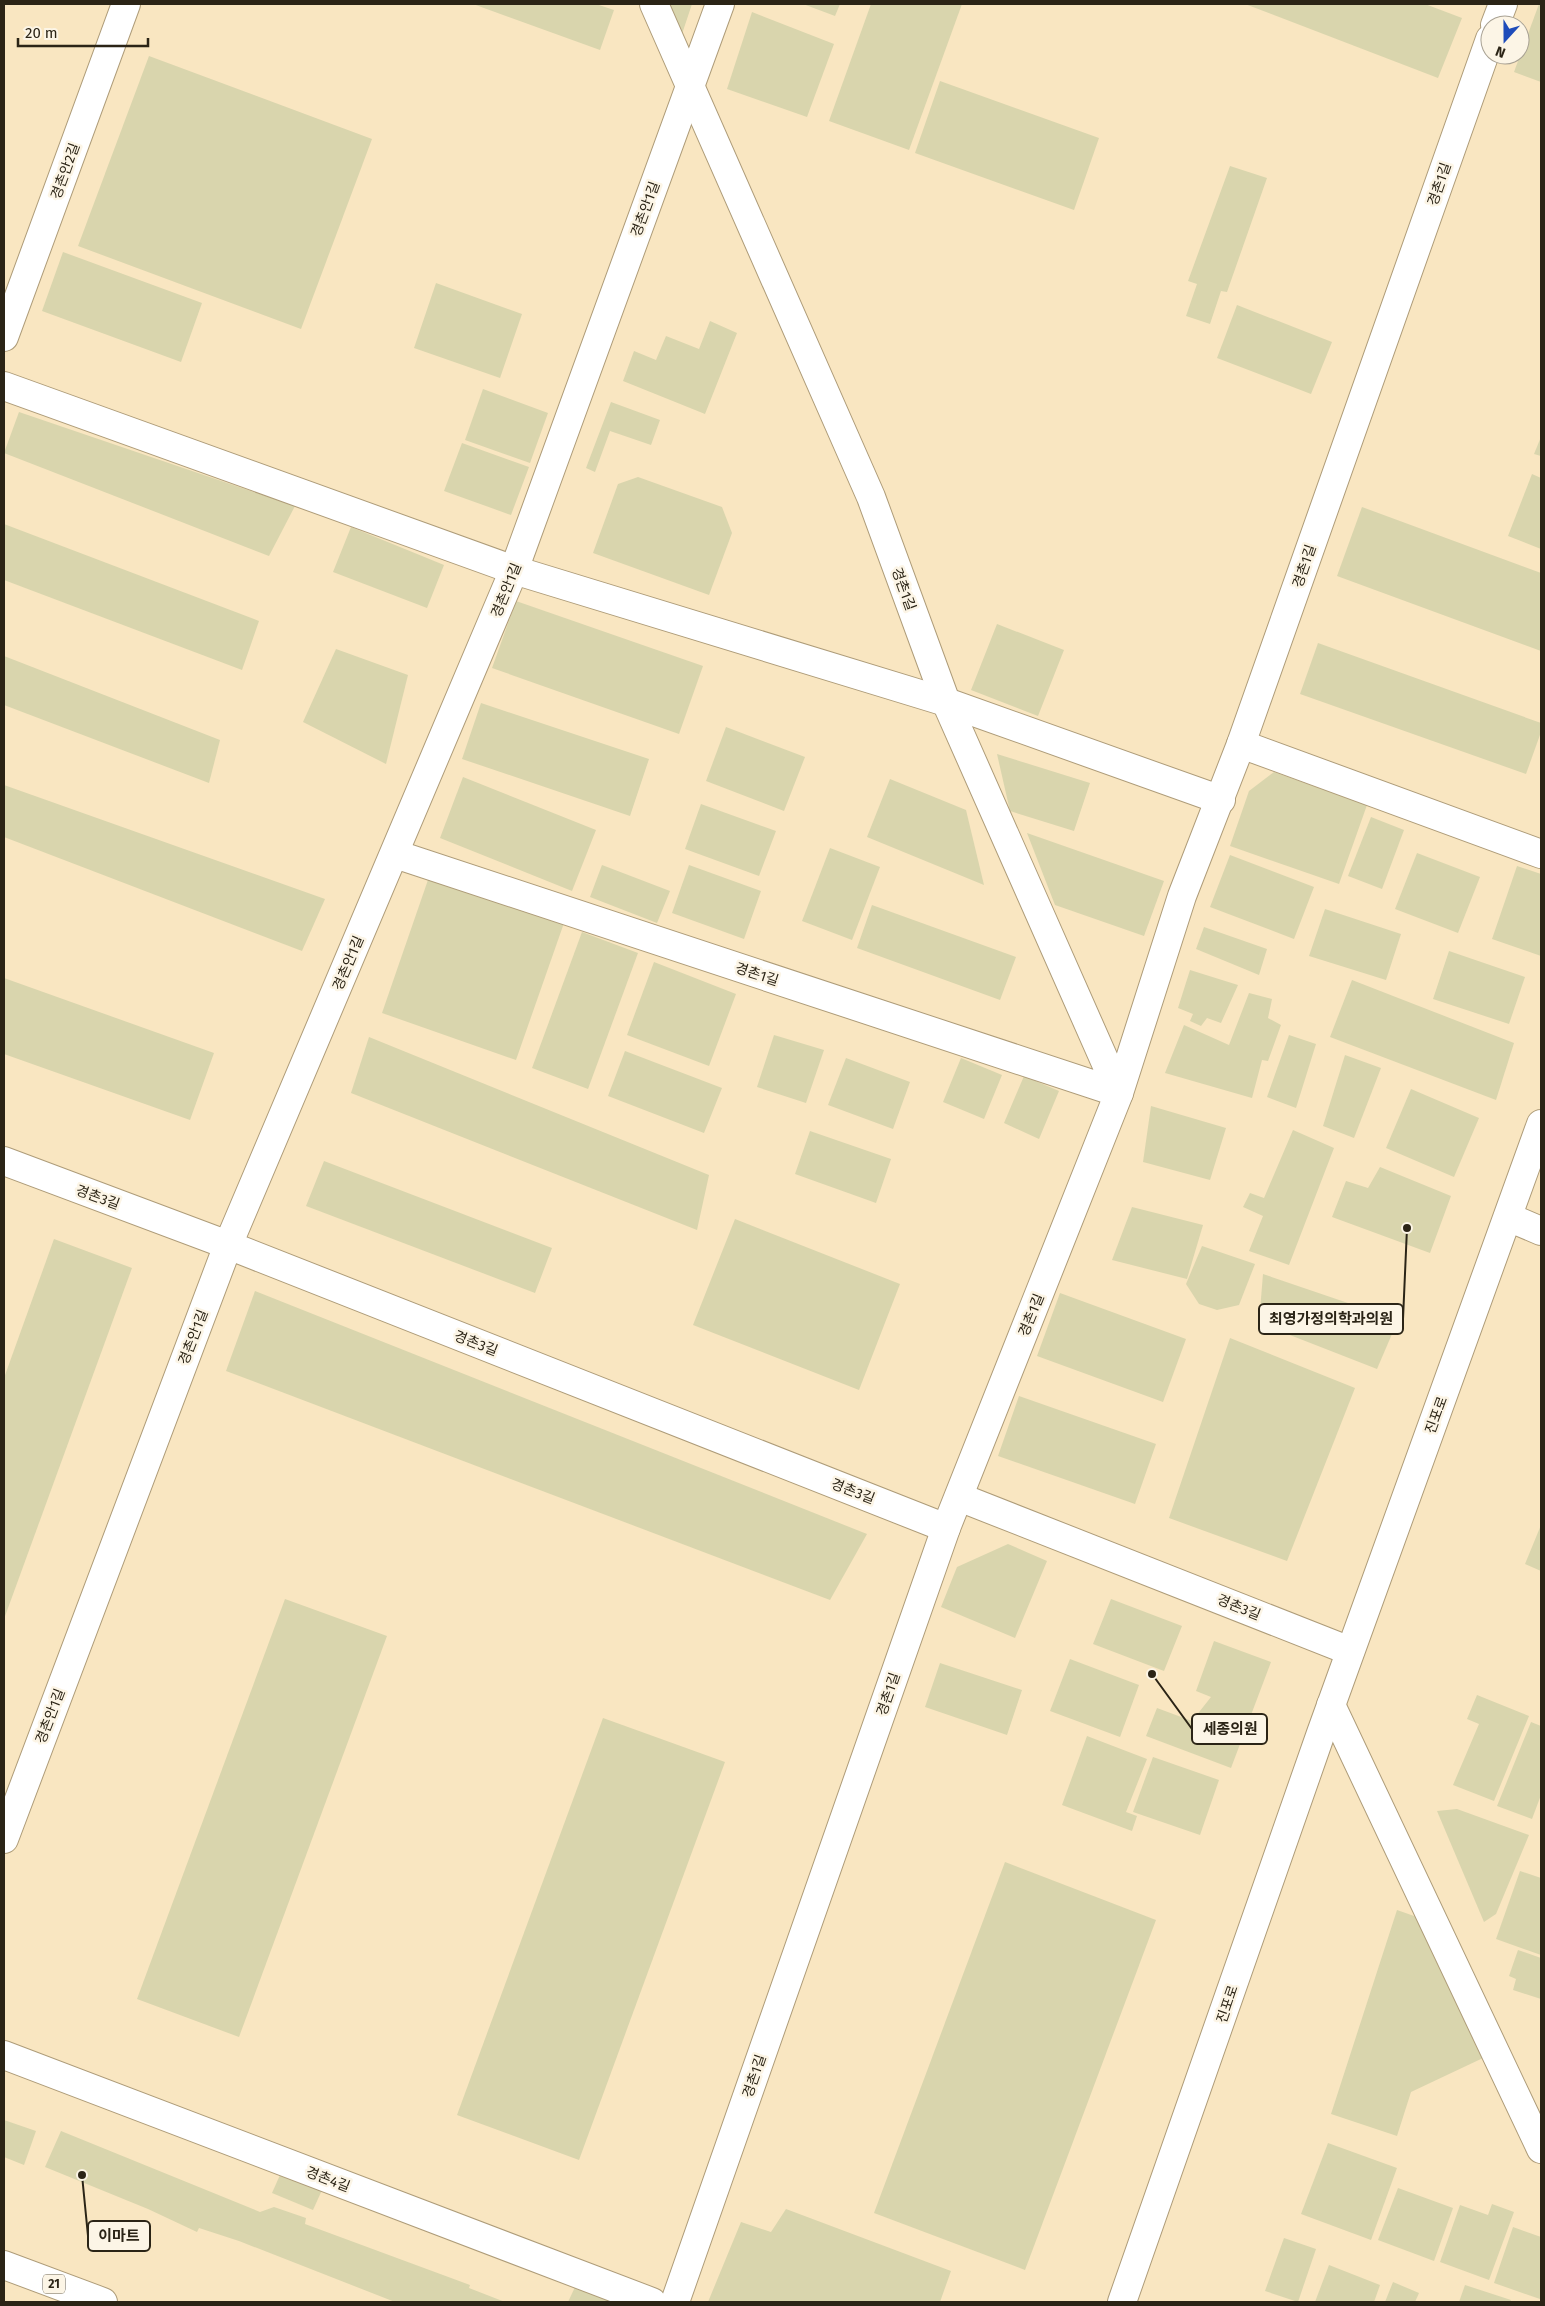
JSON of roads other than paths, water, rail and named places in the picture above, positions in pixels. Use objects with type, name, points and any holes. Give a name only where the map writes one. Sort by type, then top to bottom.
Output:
[{"type":"street","name":"경촌안2길","points":[[4,337],[126,4]]},
{"type":"street","points":[[654,4],[690,86]]},
{"type":"street","name":"경촌안1길","points":[[4,1839],[228,1245],[514,570],[720,4]]},
{"type":"street","name":"경촌1길","points":[[676,2302],[946,1528],[1119,1093],[1182,896],[1241,744],[1481,65]]},
{"type":"street","name":"경촌1길","points":[[690,86],[871,496],[946,702],[1119,1093]]},
{"type":"street","points":[[4,386],[514,570],[946,702],[1220,800]]},
{"type":"street","points":[[1241,744],[1541,854]]},
{"type":"street","name":"경촌1길","points":[[395,854],[1119,1093]]},
{"type":"street","name":"진포로","points":[[1122,2302],[1350,1651],[1541,1124]]},
{"type":"street","name":"경촌3길","points":[[4,1162],[228,1245],[946,1528]]},
{"type":"street","points":[[1508,1218],[1541,1231]]},
{"type":"street","name":"경촌3길","points":[[959,1496],[1350,1651]]},
{"type":"street","points":[[1331,1706],[1541,2149]]},
{"type":"street","name":"경촌4길","points":[[4,2055],[652,2302]]},
{"type":"street","name":"21","points":[[4,2265],[103,2302]]},
{"type":"place","name":"최영가정의학과의원","points":[[1407,1228]]},
{"type":"place","name":"세종의원","points":[[1152,1674]]},
{"type":"place","name":"이마트","points":[[82,2175]]}]
